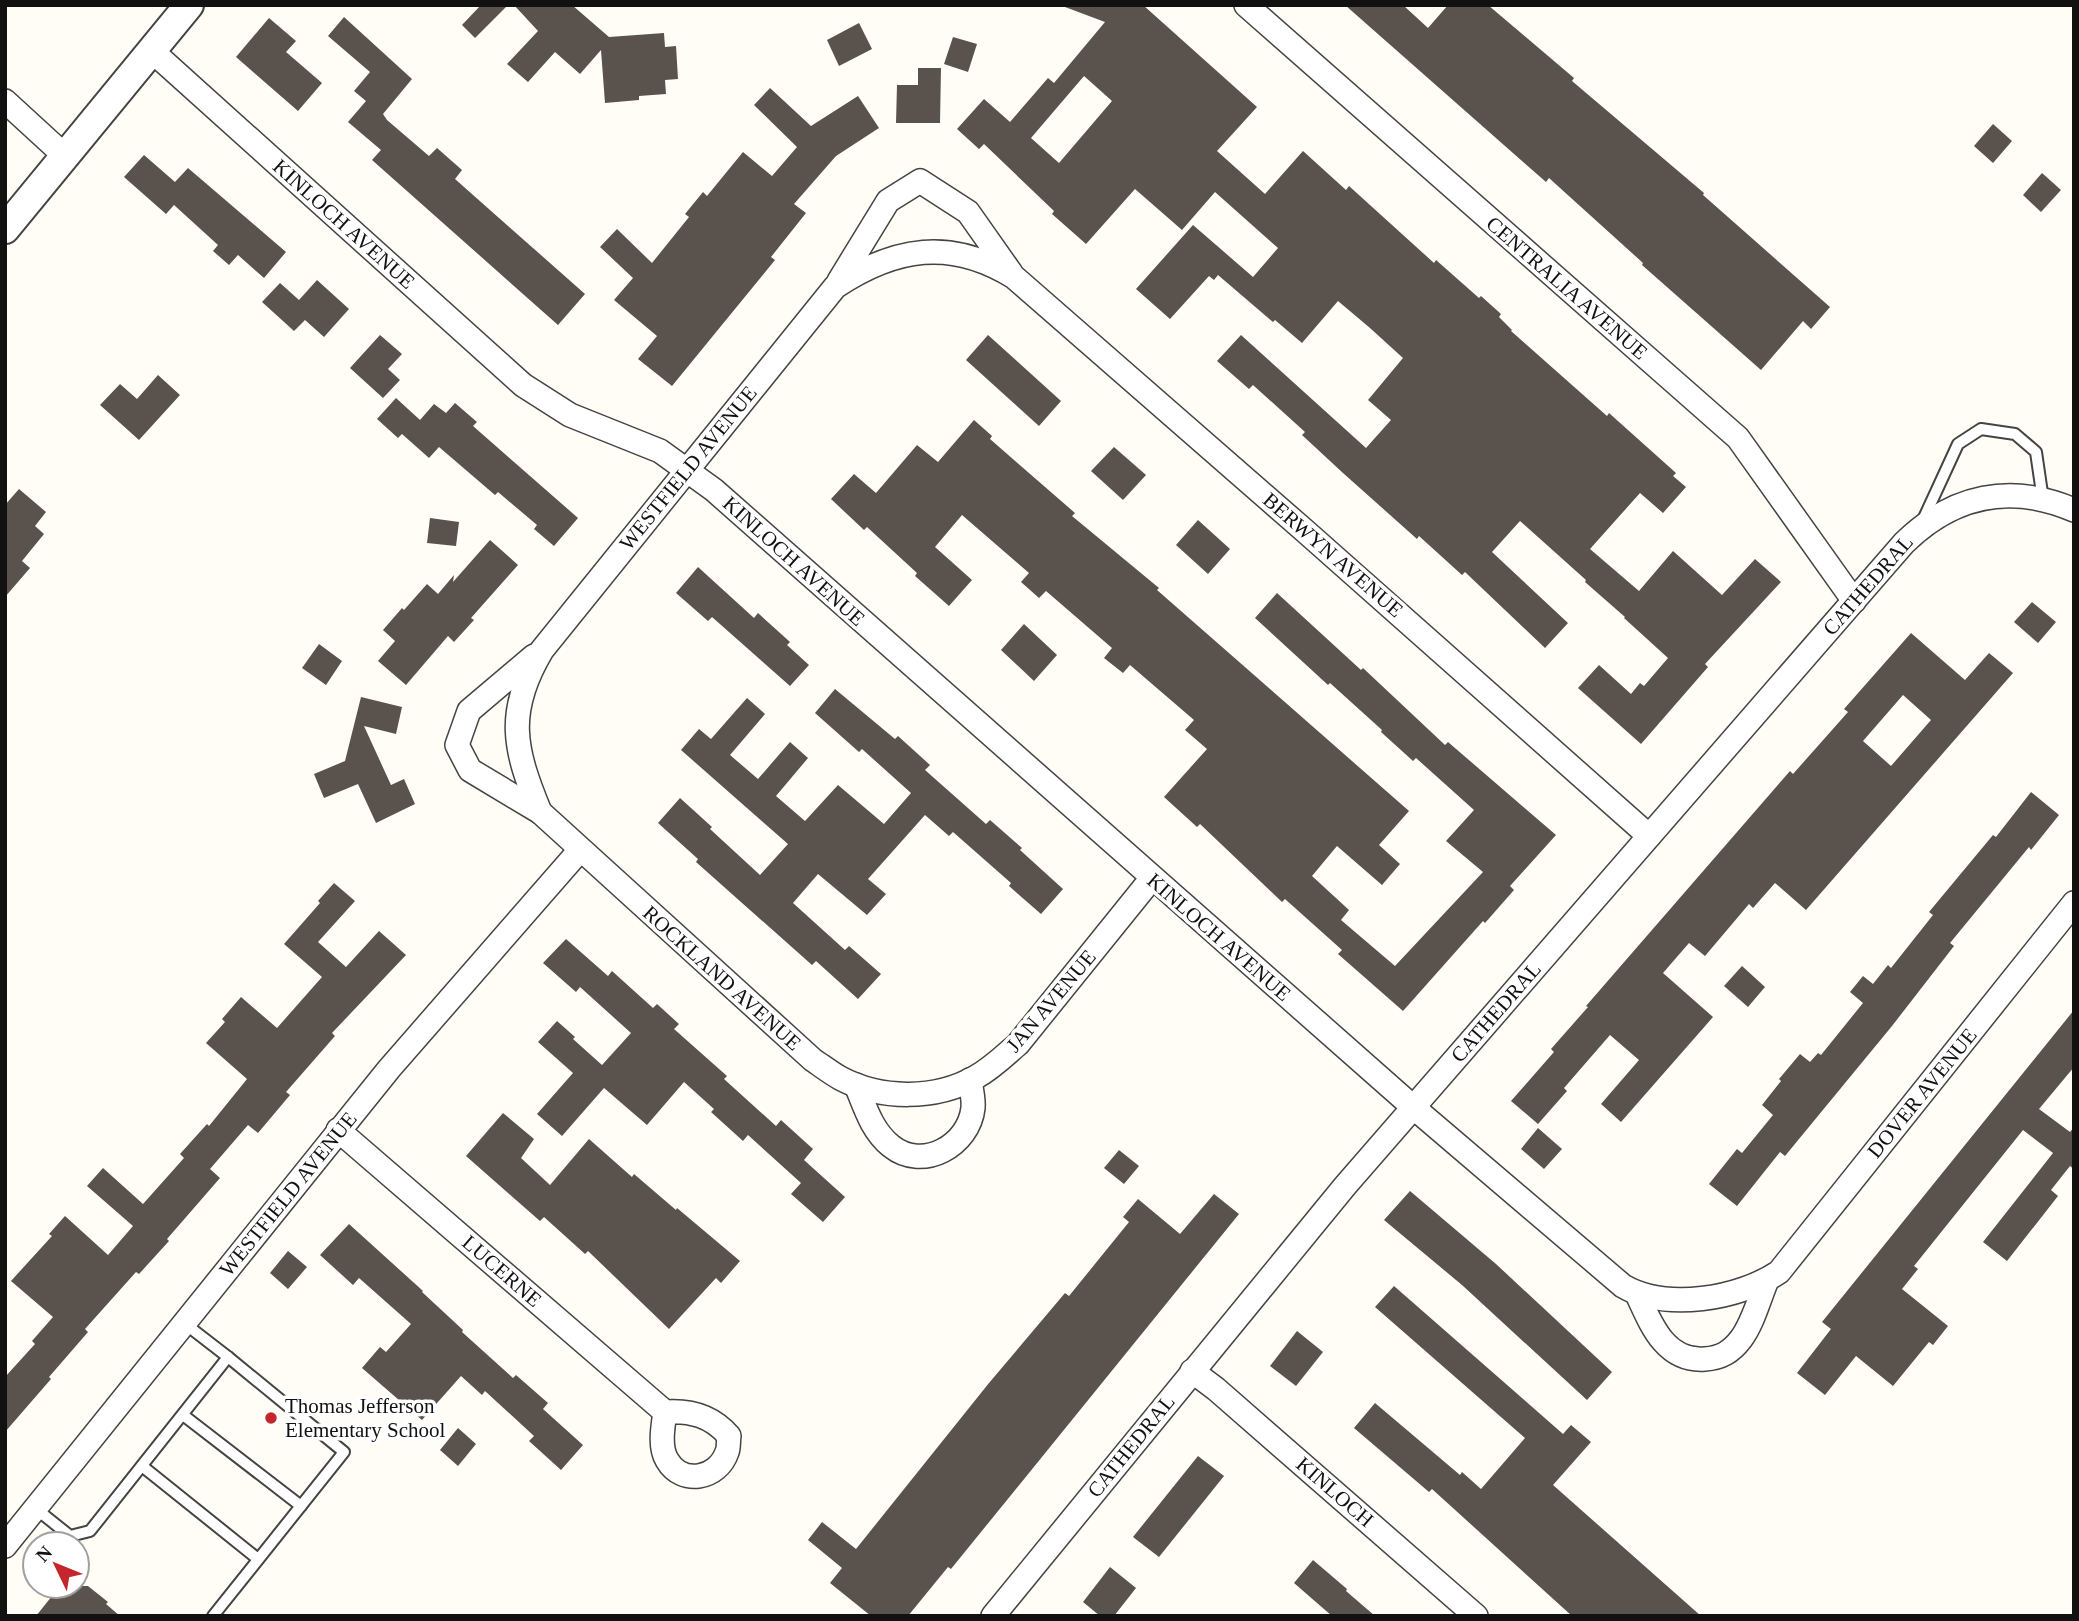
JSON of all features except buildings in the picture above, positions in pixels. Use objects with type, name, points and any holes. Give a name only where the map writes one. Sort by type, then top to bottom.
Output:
[{"type":"street","points":[[5,229],[189,5]]},
{"type":"street","name":"CENTRALIA AVENUE","points":[[1254,8],[1738,438],[1854,601]]},
{"type":"street","name":"KINLOCH AVENUE","points":[[152,51],[523,385],[570,415],[660,452],[714,490],[1413,1107]]},
{"type":"street","points":[[5,101],[65,156]]},
{"type":"street","name":"WESTFIELD AVENUE","points":[[518,741],[518,711],[524,685],[542,650],[835,287],[888,201],[920,181]]},
{"type":"street","name":"BERWYN AVENUE","points":[[920,181],[968,212],[1014,277]]},
{"type":"street","name":"BERWYN AVENUE","points":[[919,252],[949,251],[974,256],[1014,277],[1649,836]]},
{"type":"street","name":"WESTFIELD AVENUE","points":[[835,287],[856,273],[888,260],[919,252]]},
{"type":"street","name":"CATHEDRAL","points":[[994,1616],[1192,1371],[1413,1107],[1904,542],[1921,526],[1944,511],[1968,501],[1995,496],[2022,496],[2056,504]]},
{"type":"street","name":"WESTFIELD AVENUE","points":[[457,745],[469,711],[542,650]]},
{"type":"street","name":"ROCKLAND AVENUE","points":[[518,741],[522,768],[540,812]]},
{"type":"street","name":"ROCKLAND AVENUE","points":[[457,745],[470,770],[540,812],[813,1060],[840,1079],[856,1085],[890,1094],[928,1093]]},
{"type":"street","name":"WESTFIELD AVENUE","points":[[5,1546],[388,1069],[580,850]]},
{"type":"street","name":"JAN AVENUE","points":[[928,1093],[970,1080],[995,1065],[1018,1044],[1152,878]]},
{"type":"street","name":"DOVER AVENUE","points":[[1413,1107],[1623,1286],[1637,1294],[1678,1299],[1730,1294],[1767,1280],[1779,1272],[2074,903]]},
{"type":"street","points":[[856,1085],[870,1121],[889,1145],[903,1154],[918,1158],[935,1155],[952,1144],[967,1126],[973,1107],[970,1080]]},
{"type":"street","name":"LUCERNE","points":[[338,1130],[665,1412]]},
{"type":"street","name":"DOVER AVENUE","points":[[1637,1294],[1654,1331],[1665,1345],[1680,1356],[1697,1360],[1716,1359],[1731,1350],[1742,1337],[1767,1280]]},
{"type":"street","name":"KINLOCH","points":[[1192,1371],[1476,1616]]},
{"type":"lane","points":[[1921,526],[1958,444],[1981,429],[2015,434],[2036,452],[2056,504]]},
{"type":"lane","points":[[184,1323],[344,1452],[213,1616]]},
{"type":"lane","points":[[35,1508],[70,1536],[90,1531],[228,1357]]},
{"type":"lane","points":[[183,1415],[300,1506]]},
{"type":"lane","points":[[142,1466],[258,1559]]},
{"type":"place","name":"Thomas Jefferson Elementary School","points":[[271,1418]]}]
